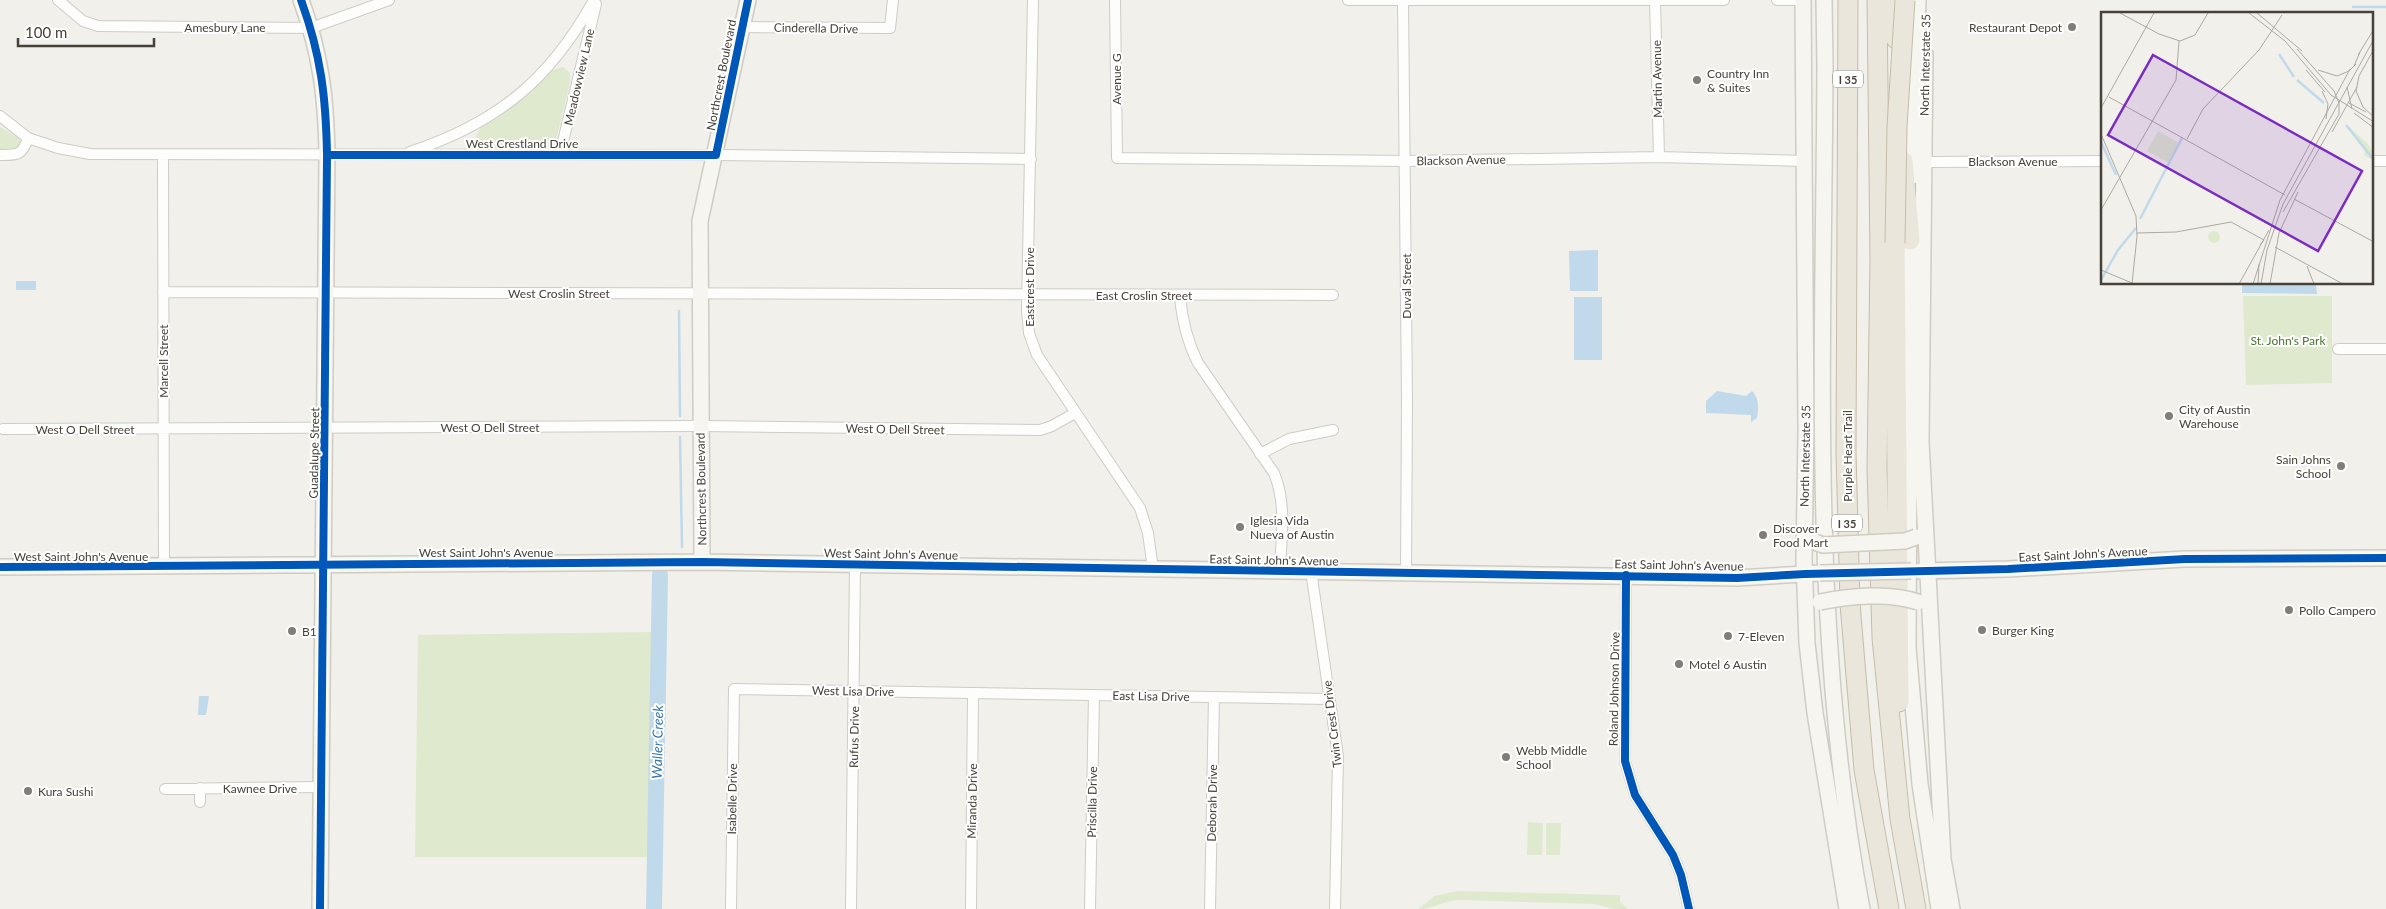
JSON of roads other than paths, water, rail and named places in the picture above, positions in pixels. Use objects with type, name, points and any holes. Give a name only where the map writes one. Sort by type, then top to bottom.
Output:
[{"type":"highway","points":[[1840,0],[1848,23]]},
{"type":"highway","name":"Purple Heart Trail","points":[[1848,0],[1846,452],[1850,604],[1864,770],[1889,909]]},
{"type":"highway","name":"I 35","points":[[1878,0],[1880,260],[1876,468],[1882,638],[1900,820],[1916,909]]},
{"type":"highway","points":[[1894,0],[1902,242],[1897,621],[1900,725],[1894,768]]},
{"type":"highway","points":[[1902,242],[1897,127],[1905,0]]},
{"type":"main road","name":"Guadalupe Street","points":[[301,0],[311,28],[323,76],[326,99],[327,292],[320,909]]},
{"type":"main road","name":"Northcrest Boulevard","points":[[702,562],[700,221],[748,0]]},
{"type":"main road","name":"North Interstate 35","points":[[1804,0],[1806,431],[1804,574],[1808,614],[1807,643],[1814,713],[1847,909]]},
{"type":"main road","points":[[1824,0],[1823,510],[1827,631],[1842,786],[1862,909]]},
{"type":"main road","points":[[1918,0],[1912,132],[1902,242],[1908,648],[1920,784],[1939,909]]},
{"type":"main road","name":"North Interstate 35","points":[[1927,0],[1923,162],[1921,531],[1930,571],[1943,859],[1952,909]]},
{"type":"main road","points":[[1804,528],[1815,542],[1823,545],[1905,541],[1921,531]]},
{"type":"main road","name":"East Saint John's Avenue","points":[[972,566],[1737,578],[1820,573],[2008,569],[2185,559],[2386,558]]},
{"type":"main road","name":"West Saint John's Avenue","points":[[0,567],[702,562],[972,566]]},
{"type":"main road","points":[[1808,614],[1820,602],[1870,597],[1906,598],[1918,602],[1931,619]]},
{"type":"street","name":"Amesbury Lane","points":[[58,0],[83,21],[98,26],[311,28]]},
{"type":"street","points":[[311,28],[389,0]]},
{"type":"street","name":"Meadowview Lane","points":[[560,154],[596,0]]},
{"type":"street","name":"Meadowview Lane","points":[[402,155],[435,144],[466,129],[515,99],[539,78],[562,51],[596,0]]},
{"type":"street","name":"Cinderella Drive","points":[[742,27],[890,28],[893,0]]},
{"type":"street","name":"Eastcrest Drive","points":[[1033,0],[1032,159],[1027,310],[1033,348],[1140,508],[1148,533],[1153,569]]},
{"type":"street","name":"Avenue G","points":[[1115,0],[1117,158]]},
{"type":"street","points":[[1348,0],[1724,0]]},
{"type":"street","name":"Duval Street","points":[[1404,0],[1407,391],[1406,572]]},
{"type":"street","points":[[1777,0],[1804,0]]},
{"type":"street","name":"Martin Avenue","points":[[1655,1],[1659,157]]},
{"type":"street","name":"West Crestland Drive","points":[[0,116],[28,138],[58,148],[90,154],[716,154],[1032,159]]},
{"type":"street","points":[[0,155],[19,154],[24,150],[28,138]]},
{"type":"street","name":"Marcell Street","points":[[163,155],[164,567]]},
{"type":"street","name":"Blackson Avenue","points":[[1117,158],[1405,161],[1659,157],[1804,162]]},
{"type":"street","name":"Blackson Avenue","points":[[1923,162],[2101,161]]},
{"type":"street","name":"West Croslin Street","points":[[163,292],[956,294]]},
{"type":"street","name":"East Croslin Street","points":[[956,294],[1333,295]]},
{"type":"street","points":[[1180,296],[1182,323],[1195,357],[1274,473],[1282,508],[1280,571]]},
{"type":"street","points":[[2338,349],[2386,349]]},
{"type":"street","name":"West O Dell Street","points":[[3,429],[700,426],[1040,430],[1052,426],[1075,413]]},
{"type":"street","points":[[1260,454],[1289,439],[1333,430]]},
{"type":"street","name":"Rufus Drive","points":[[851,909],[855,565]]},
{"type":"street","name":"Twin Crest Drive","points":[[1311,571],[1338,756],[1335,909]]},
{"type":"street","name":"Roland Johnson Drive","points":[[1626,575],[1625,761],[1635,794],[1676,862],[1689,909]]},
{"type":"street","name":"West Lisa Drive","points":[[734,689],[973,693]]},
{"type":"street","name":"Isabelle Drive","points":[[731,909],[734,689]]},
{"type":"street","name":"East Lisa Drive","points":[[973,693],[1329,699]]},
{"type":"street","name":"Miranda Drive","points":[[971,909],[973,693]]},
{"type":"street","name":"Priscilla Drive","points":[[1090,909],[1094,695]]},
{"type":"street","name":"Deborah Drive","points":[[1210,909],[1214,697]]},
{"type":"street","name":"Kawnee Drive","points":[[165,789],[320,787]]},
{"type":"street","points":[[200,788],[200,802]]},
{"type":"water","points":[[1598,250],[1598,291],[1570,291],[1569,251]]},
{"type":"water","points":[[16,281],[36,281],[36,290],[16,290]]},
{"type":"water","points":[[2242,285],[2316,285],[2317,294],[2242,293]]},
{"type":"water","points":[[1574,297],[1602,297],[1602,360],[1574,360]]},
{"type":"water","points":[[1717,391],[1746,396],[1752,391],[1758,403],[1757,418],[1751,422],[1751,415],[1706,413],[1706,401]]},
{"type":"water","points":[[199,696],[209,696],[206,715],[198,715]]},
{"type":"waterway","points":[[2353,7],[2386,7]]},
{"type":"waterway","name":"Waller Creek","points":[[679,311],[680,416]]},
{"type":"waterway","name":"Waller Creek","points":[[680,437],[682,547]]},
{"type":"waterway","name":"Waller Creek","points":[[654,909],[660,575]]},
{"type":"place","name":"Restaurant Depot","points":[[2072,27]]},
{"type":"place","name":"Country Inn & Suites","points":[[1697,80]]},
{"type":"place","name":"City of Austin Warehouse","points":[[2169,416]]},
{"type":"place","name":"Sain Johns School","points":[[2341,466]]},
{"type":"place","name":"Iglesia Vida Nueva of Austin","points":[[1240,527]]},
{"type":"place","name":"Discover Food Mart","points":[[1763,535]]},
{"type":"place","name":"Pollo Campero","points":[[2289,610]]},
{"type":"place","name":"Burger King","points":[[1982,630]]},
{"type":"place","name":"B1","points":[[292,631]]},
{"type":"place","name":"7-Eleven","points":[[1728,636]]},
{"type":"place","name":"Motel 6 Austin","points":[[1679,664]]},
{"type":"place","name":"Webb Middle School","points":[[1506,757]]},
{"type":"place","name":"Kura Sushi","points":[[28,791]]},
{"type":"park label","name":"St. John's Park","points":[[2288,340]]}]
